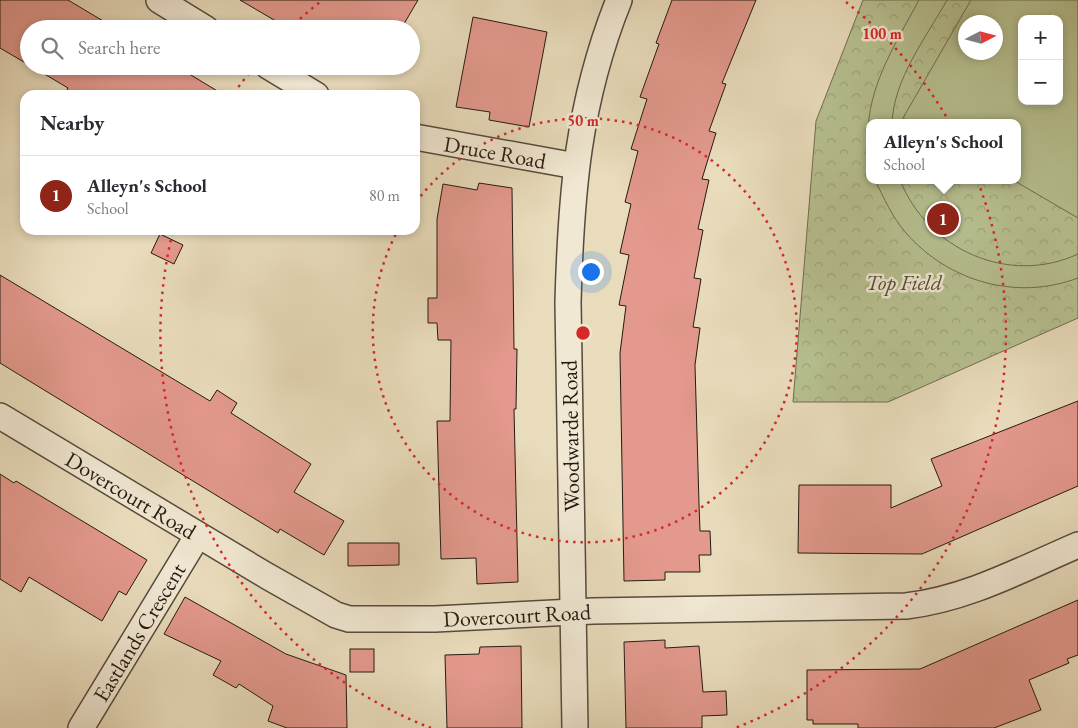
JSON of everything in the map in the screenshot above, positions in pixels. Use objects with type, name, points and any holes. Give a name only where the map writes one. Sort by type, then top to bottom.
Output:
[{"type":"street","points":[[159,0],[191,20]]},
{"type":"street","name":"Woodwarde Road","points":[[576,728],[568,302],[576,166],[590,84],[619,0]]},
{"type":"street","points":[[283,75],[308,90]]},
{"type":"street","name":"Druce Road","points":[[420,139],[576,166]]},
{"type":"street","name":"Dovercourt Road","points":[[0,416],[198,535],[336,615],[349,619],[434,619],[573,612],[928,604],[968,592],[1078,546]]},
{"type":"street","name":"Eastlands Crescent","points":[[81,728],[198,535]]},
{"type":"green space","name":"Top Field","points":[[863,0],[1078,0],[1078,318],[888,402],[793,402],[816,121]]},
{"type":"green space","points":[[919,0],[947,0],[905,74],[898,90],[892,119],[869,119],[875,90],[890,53]]},
{"type":"green space","points":[[971,0],[1078,0],[1078,218],[1020,184],[1021,119],[903,118],[958,23],[958,60],[1003,60],[1003,15],[962,15]]},
{"type":"green space","points":[[877,184],[902,184],[913,205],[930,226],[950,243],[974,255],[999,263],[1025,266],[1052,263],[1078,254],[1078,278],[1055,285],[1031,288],[1008,287],[963,275],[942,264],[923,250],[901,227]]},
{"type":"building","points":[[0,0],[68,0],[102,20],[20,20],[20,60],[0,48]]},
{"type":"building","points":[[240,0],[418,0],[406,20],[274,20]]},
{"type":"building","points":[[672,0],[756,0],[722,83],[726,84],[709,131],[716,133],[702,179],[709,180],[698,229],[703,230],[694,278],[701,279],[693,327],[700,328],[695,365],[700,531],[710,531],[711,555],[699,555],[700,572],[665,572],[665,580],[624,581],[620,353],[626,306],[619,305],[629,255],[620,253],[631,204],[625,202],[638,151],[631,149],[647,99],[640,97],[659,44],[656,43]]},
{"type":"building","points":[[473,17],[547,32],[529,127],[489,120],[490,112],[456,107]]},
{"type":"building","points":[[46,75],[191,75],[216,90],[67,90],[68,88]]},
{"type":"building","points":[[479,183],[512,188],[514,349],[517,349],[516,409],[514,409],[518,582],[477,584],[476,558],[441,559],[437,421],[450,421],[451,340],[438,340],[437,323],[428,323],[428,298],[437,298],[437,219],[443,184],[477,190]]},
{"type":"building","points":[[160,235],[183,245],[174,264],[151,253]]},
{"type":"building","points":[[0,275],[210,401],[217,390],[237,403],[231,413],[311,464],[294,492],[344,521],[324,555],[280,529],[278,533],[0,363]]},
{"type":"building","points":[[1078,401],[1078,486],[922,554],[798,553],[799,485],[891,485],[891,508],[942,486],[931,459]]},
{"type":"building","points":[[0,474],[14,483],[16,481],[147,560],[126,595],[119,591],[102,621],[29,577],[21,592],[0,579]]},
{"type":"building","points":[[348,543],[399,543],[399,565],[348,566]]},
{"type":"building","points":[[185,597],[286,654],[346,675],[347,728],[287,728],[268,721],[273,706],[239,684],[236,688],[213,675],[221,661],[164,634]]},
{"type":"building","points":[[1078,600],[1078,655],[1067,659],[1069,663],[1029,680],[1041,710],[994,728],[858,728],[858,724],[813,724],[813,720],[807,720],[807,670],[920,669]]},
{"type":"building","points":[[665,640],[665,648],[699,646],[703,692],[726,691],[727,715],[702,716],[702,728],[626,728],[624,642]]},
{"type":"building","points":[[521,646],[522,728],[447,728],[445,655],[479,654],[480,647]]},
{"type":"building","points":[[350,649],[374,649],[374,672],[350,672]]},
{"type":"place","name":"Alleyn's School","points":[[943,219]]}]
